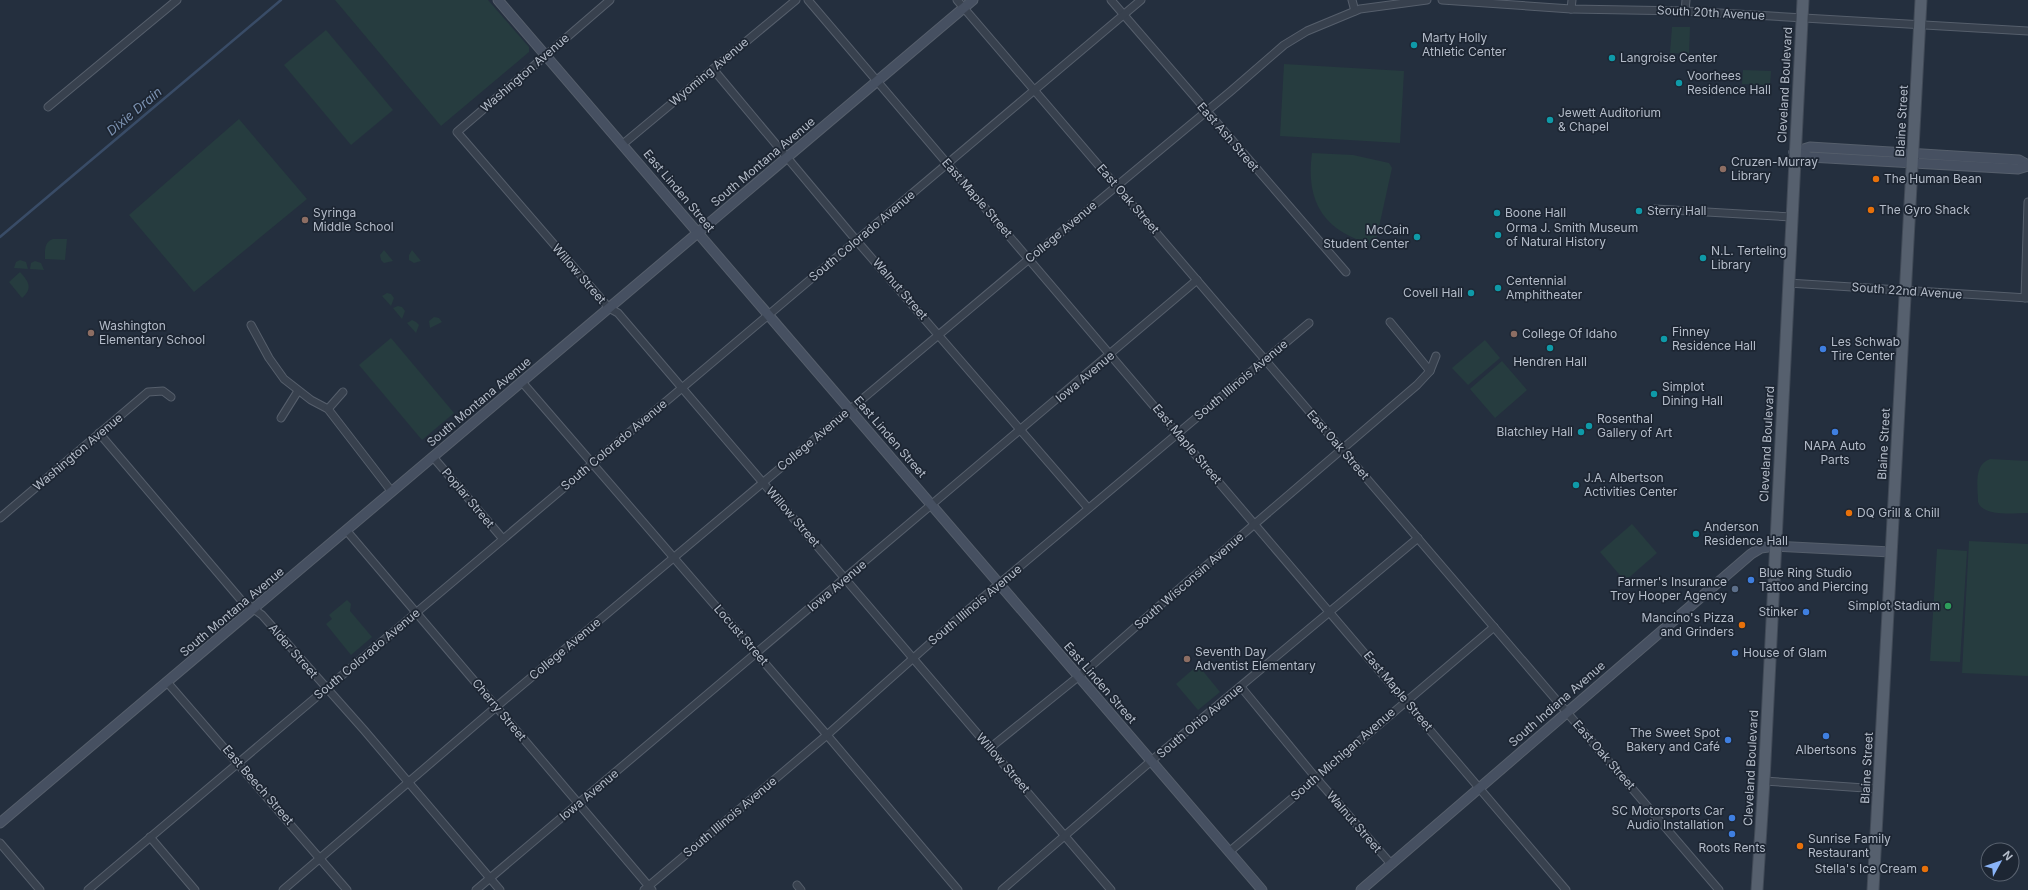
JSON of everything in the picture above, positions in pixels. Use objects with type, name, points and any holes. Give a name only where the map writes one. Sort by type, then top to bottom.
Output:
[{"type":"main road","name":"East Linden Street","points":[[498,0],[1262,890]]},
{"type":"main road","name":"South Montana Avenue","points":[[0,823],[973,0]]},
{"type":"main road","name":"Cleveland Boulevard","points":[[1757,890],[1764,781],[1794,152],[1803,0]]},
{"type":"main road","name":"Blaine Street","points":[[1874,890],[1921,0]]},
{"type":"main road","points":[[1794,152],[1810,158],[1913,157],[2018,169],[2028,166]]},
{"type":"main road","name":"South Indiana Avenue","points":[[1361,890],[1751,554],[1761,548],[1775,546],[1891,552]]},
{"type":"street","points":[[48,107],[177,0]]},
{"type":"street","name":"Washington Avenue","points":[[471,148],[457,132],[610,0]]},
{"type":"street","name":"Wyoming Avenue","points":[[623,144],[796,0]]},
{"type":"street","name":"East Maple Street","points":[[808,0],[1406,700],[1566,890]]},
{"type":"street","name":"East Oak Street","points":[[957,0],[1719,890]]},
{"type":"street","name":"East Ash Street","points":[[1111,0],[1206,112],[1346,272]]},
{"type":"street","name":"South Colorado Avenue","points":[[88,890],[1141,0]]},
{"type":"street","points":[[1352,0],[1356,11],[1380,5],[1427,0]]},
{"type":"street","name":"South 20th Avenue","points":[[1442,0],[1571,9],[1685,11],[2028,31]]},
{"type":"street","points":[[1571,9],[1572,0]]},
{"type":"street","points":[[1685,11],[1686,0]]},
{"type":"street","name":"College Avenue","points":[[283,890],[496,707],[1284,45],[1306,31],[1356,11]]},
{"type":"street","name":"Walnut Street","points":[[713,69],[856,240],[939,334],[1088,508]]},
{"type":"street","name":"Willow Street","points":[[471,148],[609,308],[618,313],[682,387],[1111,890]]},
{"type":"street","points":[[2026,298],[2028,202]]},
{"type":"street","points":[[1655,209],[1792,217]]},
{"type":"street","name":"Iowa Avenue","points":[[476,890],[1022,430],[1197,280]]},
{"type":"street","name":"South 22nd Avenue","points":[[1788,283],[2026,298]]},
{"type":"street","points":[[1390,322],[1430,370]]},
{"type":"street","name":"South Illinois Avenue","points":[[648,889],[1088,508],[1309,323]]},
{"type":"street","points":[[251,325],[269,358],[280,374],[298,391],[328,409],[392,492]]},
{"type":"street","name":"South Wisconsin Avenue","points":[[990,748],[1079,676],[1425,378],[1436,356]]},
{"type":"street","name":"Locust Street","points":[[522,382],[757,653],[958,890]]},
{"type":"street","name":"Washington Avenue","points":[[0,518],[148,392],[158,390],[163,391],[171,397]]},
{"type":"street","points":[[281,418],[298,391]]},
{"type":"street","points":[[328,409],[343,392]]},
{"type":"street","name":"Alder Street","points":[[99,433],[241,600],[262,615],[409,782],[500,890]]},
{"type":"street","name":"Poplar Street","points":[[433,457],[502,539]]},
{"type":"street","name":"Cherry Street","points":[[346,530],[648,889]]},
{"type":"street","name":"South Ohio Avenue","points":[[1002,890],[1151,761],[1418,538]]},
{"type":"street","name":"South Michigan Avenue","points":[[1229,852],[1494,626]]},
{"type":"street","name":"East Beech Street","points":[[167,682],[348,890]]},
{"type":"street","name":"Walnut Street","points":[[1241,687],[1316,778],[1391,864]]},
{"type":"street","points":[[1764,781],[1879,789]]},
{"type":"street","points":[[150,837],[195,890]]},
{"type":"street","points":[[0,843],[40,890]]},
{"type":"green space","points":[[335,0],[488,0],[529,47],[529,52],[441,126]]},
{"type":"green space","points":[[1672,27],[1690,27],[1689,54],[1670,53]]},
{"type":"green space","points":[[326,30],[393,110],[351,145],[284,65]]},
{"type":"green space","points":[[1284,64],[1404,71],[1400,143],[1280,136]]},
{"type":"green space","points":[[1743,70],[1771,71],[1770,85],[1742,84]]},
{"type":"green space","points":[[239,119],[307,199],[194,292],[129,215]]},
{"type":"green space","points":[[1312,153],[1353,155],[1389,163],[1392,168],[1375,245],[1358,240],[1343,233],[1331,224],[1322,213],[1316,201],[1312,187]]},
{"type":"green space","points":[[53,239],[67,239],[65,260],[45,259],[47,244]]},
{"type":"green space","points":[[384,250],[393,261],[384,263],[381,260],[380,255]]},
{"type":"green space","points":[[412,250],[421,261],[414,263],[409,260],[409,255]]},
{"type":"green space","points":[[20,260],[26,262],[28,269],[14,268],[16,262]]},
{"type":"green space","points":[[35,261],[41,263],[44,270],[30,269],[31,263]]},
{"type":"green space","points":[[20,272],[26,279],[29,288],[22,298],[9,282]]},
{"type":"green space","points":[[387,293],[391,294],[394,298],[391,306],[382,296]]},
{"type":"green space","points":[[398,306],[402,307],[405,311],[402,319],[393,308]]},
{"type":"green space","points":[[434,317],[439,318],[442,322],[430,328],[429,321]]},
{"type":"green space","points":[[412,320],[419,325],[416,333],[407,323]]},
{"type":"green space","points":[[391,338],[454,413],[422,440],[359,365]]},
{"type":"green space","points":[[1485,340],[1500,358],[1468,385],[1452,368]]},
{"type":"green space","points":[[1502,361],[1527,390],[1495,418],[1470,389]]},
{"type":"green space","points":[[1990,459],[2028,461],[2028,513],[1992,512],[1981,507],[1978,502],[1977,483],[1979,471],[1981,466]]},
{"type":"green space","points":[[1632,524],[1657,553],[1625,581],[1600,552]]},
{"type":"green space","points":[[1969,541],[2028,544],[2028,676],[1962,673]]},
{"type":"green space","name":"Simplot Stadium","points":[[1937,549],[1967,551],[1960,662],[1930,661]]},
{"type":"green space","points":[[347,600],[351,604],[350,611],[372,637],[351,655],[326,624],[332,619],[329,615]]},
{"type":"green space","points":[[1198,665],[1220,692],[1198,710],[1176,684]]},
{"type":"waterway","name":"Dixie Drain","points":[[0,237],[281,0]]},
{"type":"place","name":"Marty Holly Athletic Center","points":[[1414,45]]},
{"type":"place","name":"Langroise Center","points":[[1612,58]]},
{"type":"place","name":"Voorhees Residence Hall","points":[[1679,83]]},
{"type":"place","name":"Jewett Auditorium & Chapel","points":[[1550,120]]},
{"type":"place","name":"Cruzen-Murray Library","points":[[1723,169]]},
{"type":"place","name":"The Human Bean","points":[[1876,179]]},
{"type":"place","name":"The Gyro Shack","points":[[1871,210]]},
{"type":"place","name":"Sterry Hall","points":[[1639,211]]},
{"type":"place","name":"Boone Hall","points":[[1497,213]]},
{"type":"place","name":"Syringa Middle School","points":[[305,220]]},
{"type":"place","name":"Orma J. Smith Museum of Natural History","points":[[1498,235]]},
{"type":"place","name":"McCain Student Center","points":[[1417,237]]},
{"type":"place","name":"N.L. Terteling Library","points":[[1703,258]]},
{"type":"place","name":"Centennial Amphitheater","points":[[1498,288]]},
{"type":"place","name":"Covell Hall","points":[[1471,293]]},
{"type":"place","name":"Washington Elementary School","points":[[91,333]]},
{"type":"place","name":"College Of Idaho","points":[[1514,334]]},
{"type":"place","name":"Finney Residence Hall","points":[[1664,339]]},
{"type":"place","name":"Hendren Hall","points":[[1550,348]]},
{"type":"place","name":"Les Schwab Tire Center","points":[[1823,349]]},
{"type":"place","name":"Simplot Dining Hall","points":[[1654,394]]},
{"type":"place","name":"Rosenthal Gallery of Art","points":[[1589,426]]},
{"type":"place","name":"Blatchley Hall","points":[[1581,432]]},
{"type":"place","name":"NAPA Auto Parts","points":[[1835,432]]},
{"type":"place","name":"J.A. Albertson Activities Center","points":[[1576,485]]},
{"type":"place","name":"DQ Grill & Chill","points":[[1849,513]]},
{"type":"place","name":"Anderson Residence Hall","points":[[1696,534]]},
{"type":"place","name":"Blue Ring Studio Tattoo and Piercing","points":[[1751,580]]},
{"type":"place","name":"Farmer's Insurance Troy Hooper Agency","points":[[1735,589]]},
{"type":"place","name":"Simplot Stadium","points":[[1948,606]]},
{"type":"place","name":"Stinker","points":[[1806,612]]},
{"type":"place","name":"Mancino's Pizza and Grinders","points":[[1742,625]]},
{"type":"place","name":"House of Glam","points":[[1735,653]]},
{"type":"place","name":"Seventh Day Adventist Elementary","points":[[1187,659]]},
{"type":"place","name":"Albertsons","points":[[1826,736]]},
{"type":"place","name":"The Sweet Spot Bakery and Café","points":[[1728,740]]},
{"type":"place","name":"SC Motorsports Car Audio Installation","points":[[1732,818]]},
{"type":"place","name":"Roots Rents","points":[[1732,834]]},
{"type":"place","name":"Sunrise Family Restaurant","points":[[1800,846]]},
{"type":"place","name":"Stella's Ice Cream","points":[[1925,869]]}]
